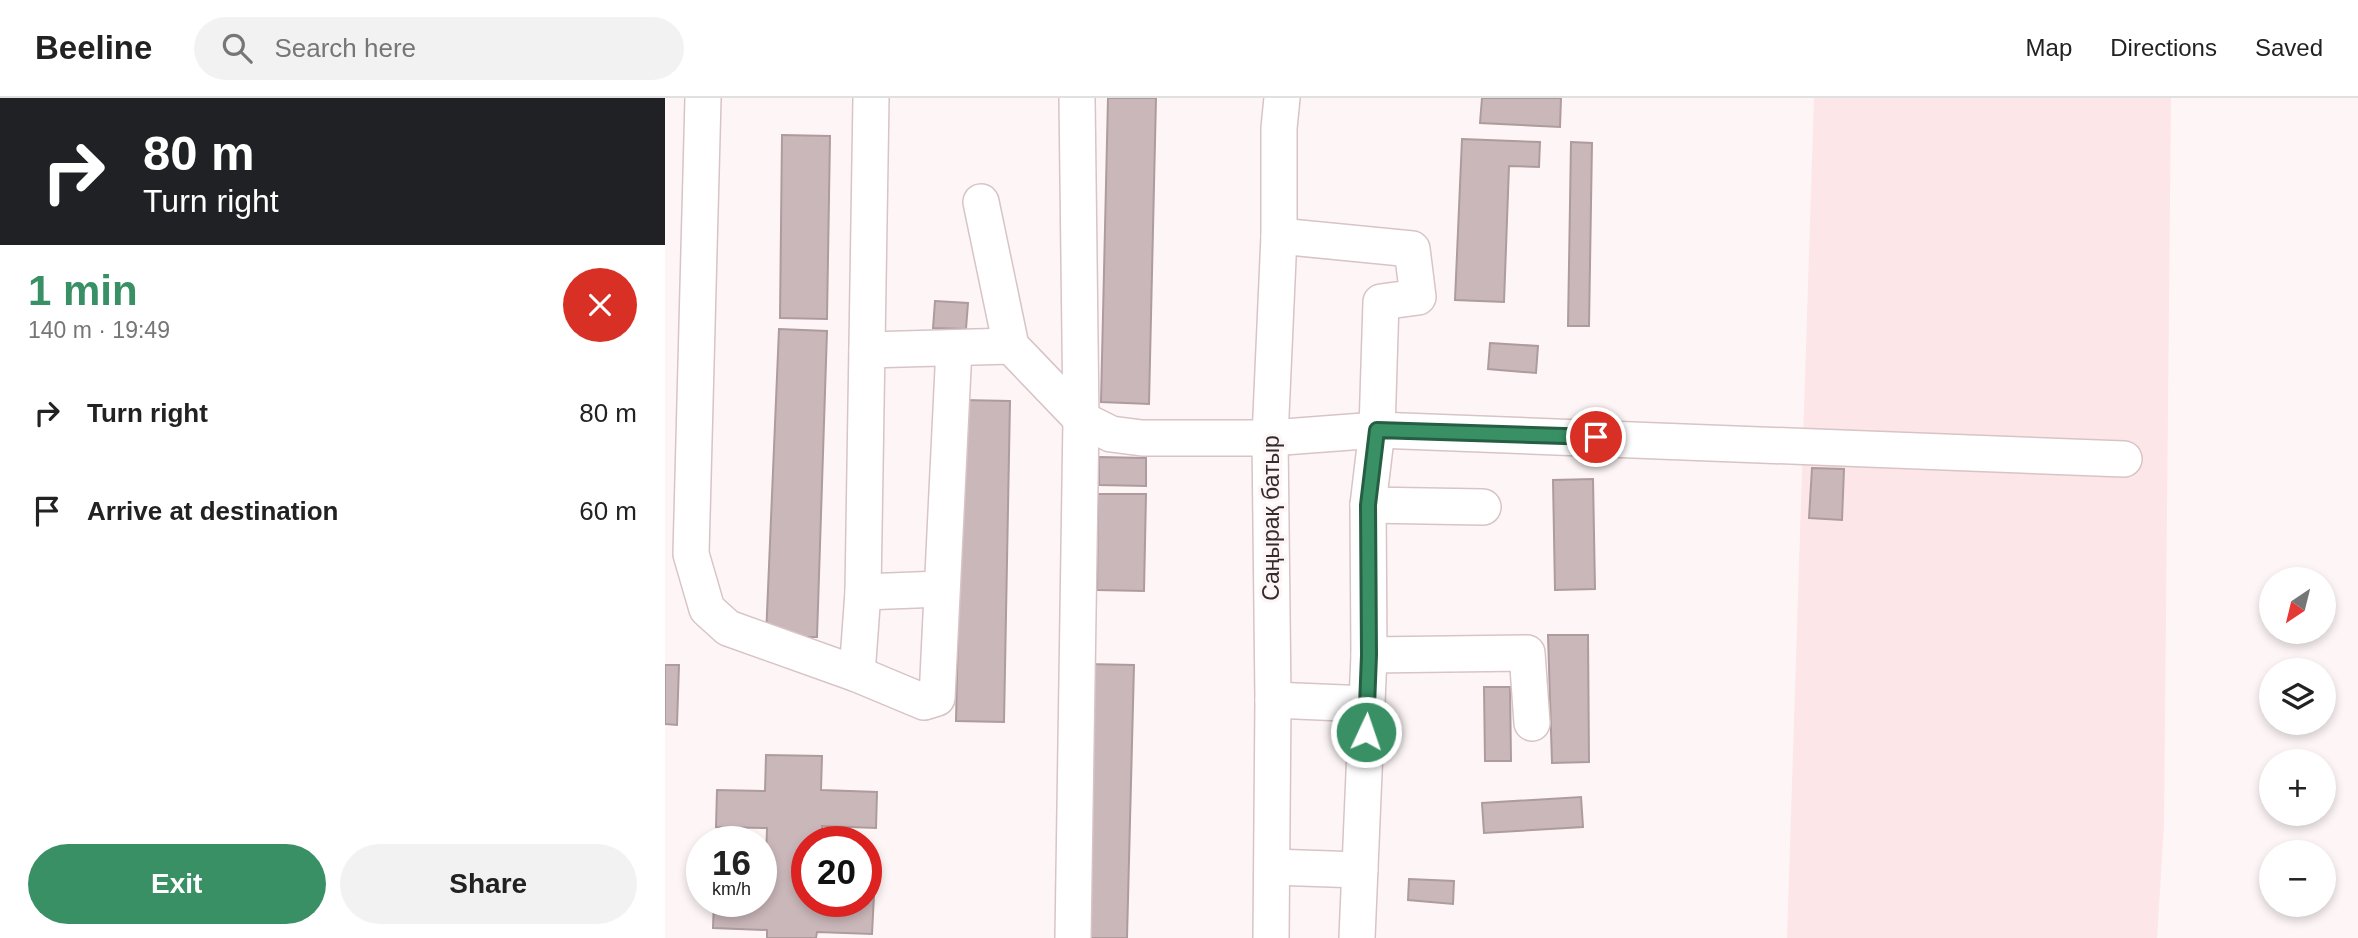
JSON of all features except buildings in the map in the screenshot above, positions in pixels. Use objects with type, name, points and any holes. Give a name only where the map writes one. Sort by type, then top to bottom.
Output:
[{"type":"street","points":[[703,98],[691,554],[708,609],[728,628],[857,674],[924,702],[937,698],[954,348]]},
{"type":"street","points":[[857,674],[863,592],[871,98]]},
{"type":"street","points":[[1073,938],[1081,419],[1077,98]]},
{"type":"street","name":"Саңырақ батыр","points":[[1271,938],[1273,700],[1270,438],[1282,98]]},
{"type":"street","points":[[981,202],[1011,346],[1081,419],[1111,433],[1142,438],[1270,438],[1377,430],[2124,458]]},
{"type":"street","points":[[1279,236],[1412,249],[1418,297],[1381,302],[1377,430],[1368,505],[1369,655],[1357,938]]},
{"type":"street","points":[[867,350],[1011,346]]},
{"type":"street","points":[[1368,505],[1483,507]]},
{"type":"street","points":[[863,592],[941,589]]},
{"type":"street","points":[[1369,655],[1527,653],[1532,723]]},
{"type":"street","points":[[1273,700],[1367,704]]},
{"type":"street","points":[[1272,867],[1360,870]]},
{"type":"shaded area","points":[[1814,98],[2171,98],[2164,825],[2157,938],[1787,938]]},
{"type":"route","points":[[1366,732],[1369,655],[1368,505],[1377,430],[1596,437]]}]
